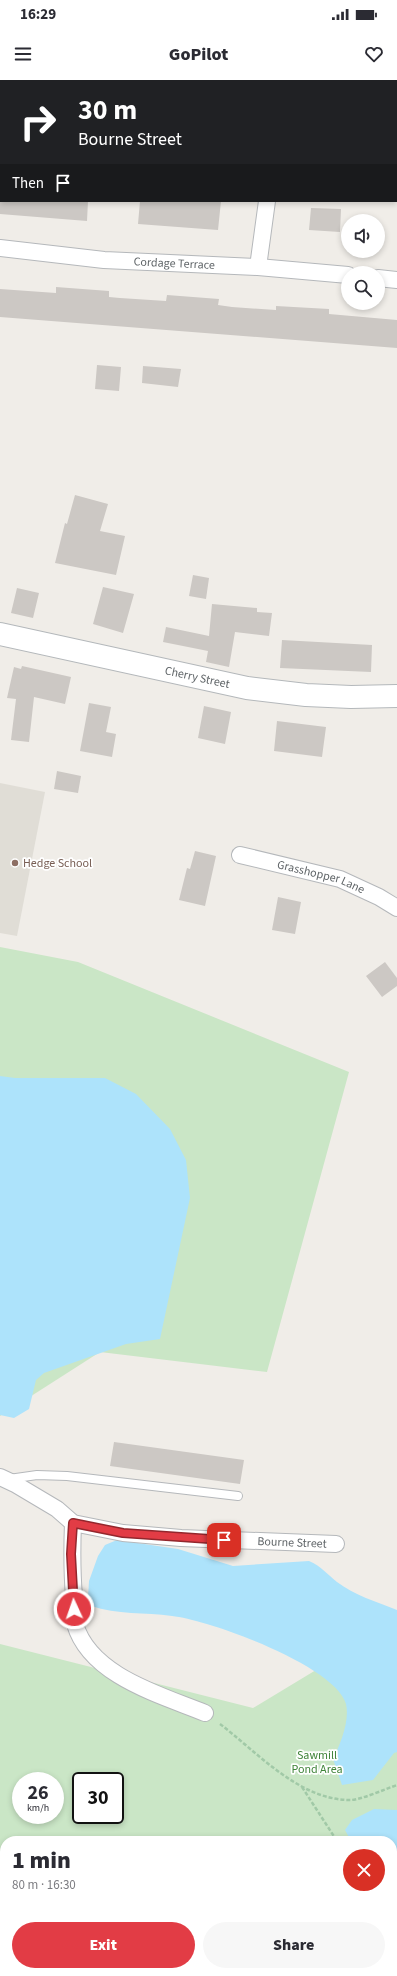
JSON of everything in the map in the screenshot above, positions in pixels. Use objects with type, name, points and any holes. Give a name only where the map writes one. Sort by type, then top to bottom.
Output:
[{"type":"main road","name":"Cherry Street","points":[[0,634],[247,688],[306,695],[351,697],[397,696]]},
{"type":"street","points":[[258,267],[267,202]]},
{"type":"street","name":"Cordage Terrace","points":[[0,248],[104,260],[258,267],[341,274]]},
{"type":"street","points":[[385,279],[397,280]]},
{"type":"street","name":"Grasshopper Lane","points":[[240,854],[340,879],[379,896],[397,908]]},
{"type":"street","name":"Bourne Street","points":[[3,1478],[57,1509],[73,1523],[123,1533],[181,1538],[336,1544]]},
{"type":"street","points":[[73,1523],[71,1554],[75,1623],[80,1638],[95,1657],[126,1680],[205,1713]]},
{"type":"lane","points":[[3,1478],[37,1475],[67,1476],[238,1496]]},
{"type":"path","points":[[205,1713],[244,1743],[272,1768],[302,1787],[332,1798],[352,1800],[397,1785]]},
{"type":"path","points":[[302,1787],[334,1836]]},
{"type":"shaded area","name":"Hedge School","points":[[0,783],[45,792],[17,936],[0,933]]},
{"type":"green space","points":[[0,947],[78,962],[349,1072],[267,1372],[100,1352],[0,1416]]},
{"type":"green space","name":"Sawmill Pond Area","points":[[397,1621],[397,1836],[0,1836],[0,1644],[253,1708]]},
{"type":"water","points":[[0,1076],[15,1078],[105,1078],[136,1094],[170,1129],[186,1160],[190,1198],[160,1339],[126,1344],[44,1373],[36,1380],[29,1409],[14,1418],[0,1415]]},
{"type":"water","points":[[117,1540],[178,1549],[233,1566],[309,1561],[351,1591],[397,1610],[397,1752],[394,1753],[373,1780],[342,1785],[333,1759],[341,1740],[347,1718],[346,1704],[337,1689],[320,1675],[270,1647],[214,1626],[190,1619],[172,1616],[111,1611],[91,1606],[88,1598],[89,1581],[98,1556],[105,1545]]},
{"type":"water","points":[[374,1809],[397,1810],[397,1836],[348,1836],[345,1830],[352,1820]]},
{"type":"building","points":[[0,202],[88,202],[87,221],[0,214]]},
{"type":"building","points":[[140,202],[221,202],[218,230],[138,224]]},
{"type":"building","points":[[311,208],[341,209],[340,232],[309,230]]},
{"type":"building","points":[[56,287],[109,291],[109,297],[166,301],[167,295],[219,299],[218,305],[232,307],[276,310],[276,306],[329,309],[329,314],[397,320],[397,348],[0,317],[0,289],[56,293]]},
{"type":"building","points":[[97,365],[121,367],[119,391],[95,389]]},
{"type":"building","points":[[143,366],[181,369],[178,387],[142,383]]},
{"type":"building","points":[[75,495],[108,504],[100,531],[125,536],[116,575],[55,563],[65,523],[67,524]]},
{"type":"building","points":[[193,575],[209,578],[206,599],[189,596]]},
{"type":"building","points":[[103,587],[134,594],[123,633],[93,624]]},
{"type":"building","points":[[17,588],[39,593],[33,618],[11,613]]},
{"type":"building","points":[[212,604],[257,608],[257,612],[272,613],[269,636],[235,632],[229,667],[206,662],[208,651],[163,642],[166,627],[209,636]]},
{"type":"building","points":[[282,640],[372,645],[371,672],[280,668]]},
{"type":"building","points":[[22,666],[71,677],[65,704],[34,697],[29,742],[11,740],[16,699],[7,698],[14,667],[21,669]]},
{"type":"building","points":[[89,703],[111,707],[106,732],[116,734],[112,757],[80,751]]},
{"type":"building","points":[[204,706],[231,712],[225,744],[198,738]]},
{"type":"building","points":[[277,721],[326,727],[322,757],[274,751]]},
{"type":"building","points":[[57,771],[81,776],[78,793],[54,789]]},
{"type":"building","points":[[195,851],[216,856],[205,906],[179,900],[187,868],[190,869]]},
{"type":"building","points":[[278,897],[301,902],[295,934],[272,930]]},
{"type":"building","points":[[385,962],[397,978],[397,986],[382,997],[366,976]]},
{"type":"building","points":[[114,1442],[244,1460],[240,1484],[110,1466]]},
{"type":"place","name":"Hedge School","points":[[15,863]]},
{"type":"route","points":[[74,1609],[71,1554],[73,1523],[123,1533],[224,1540]]}]
